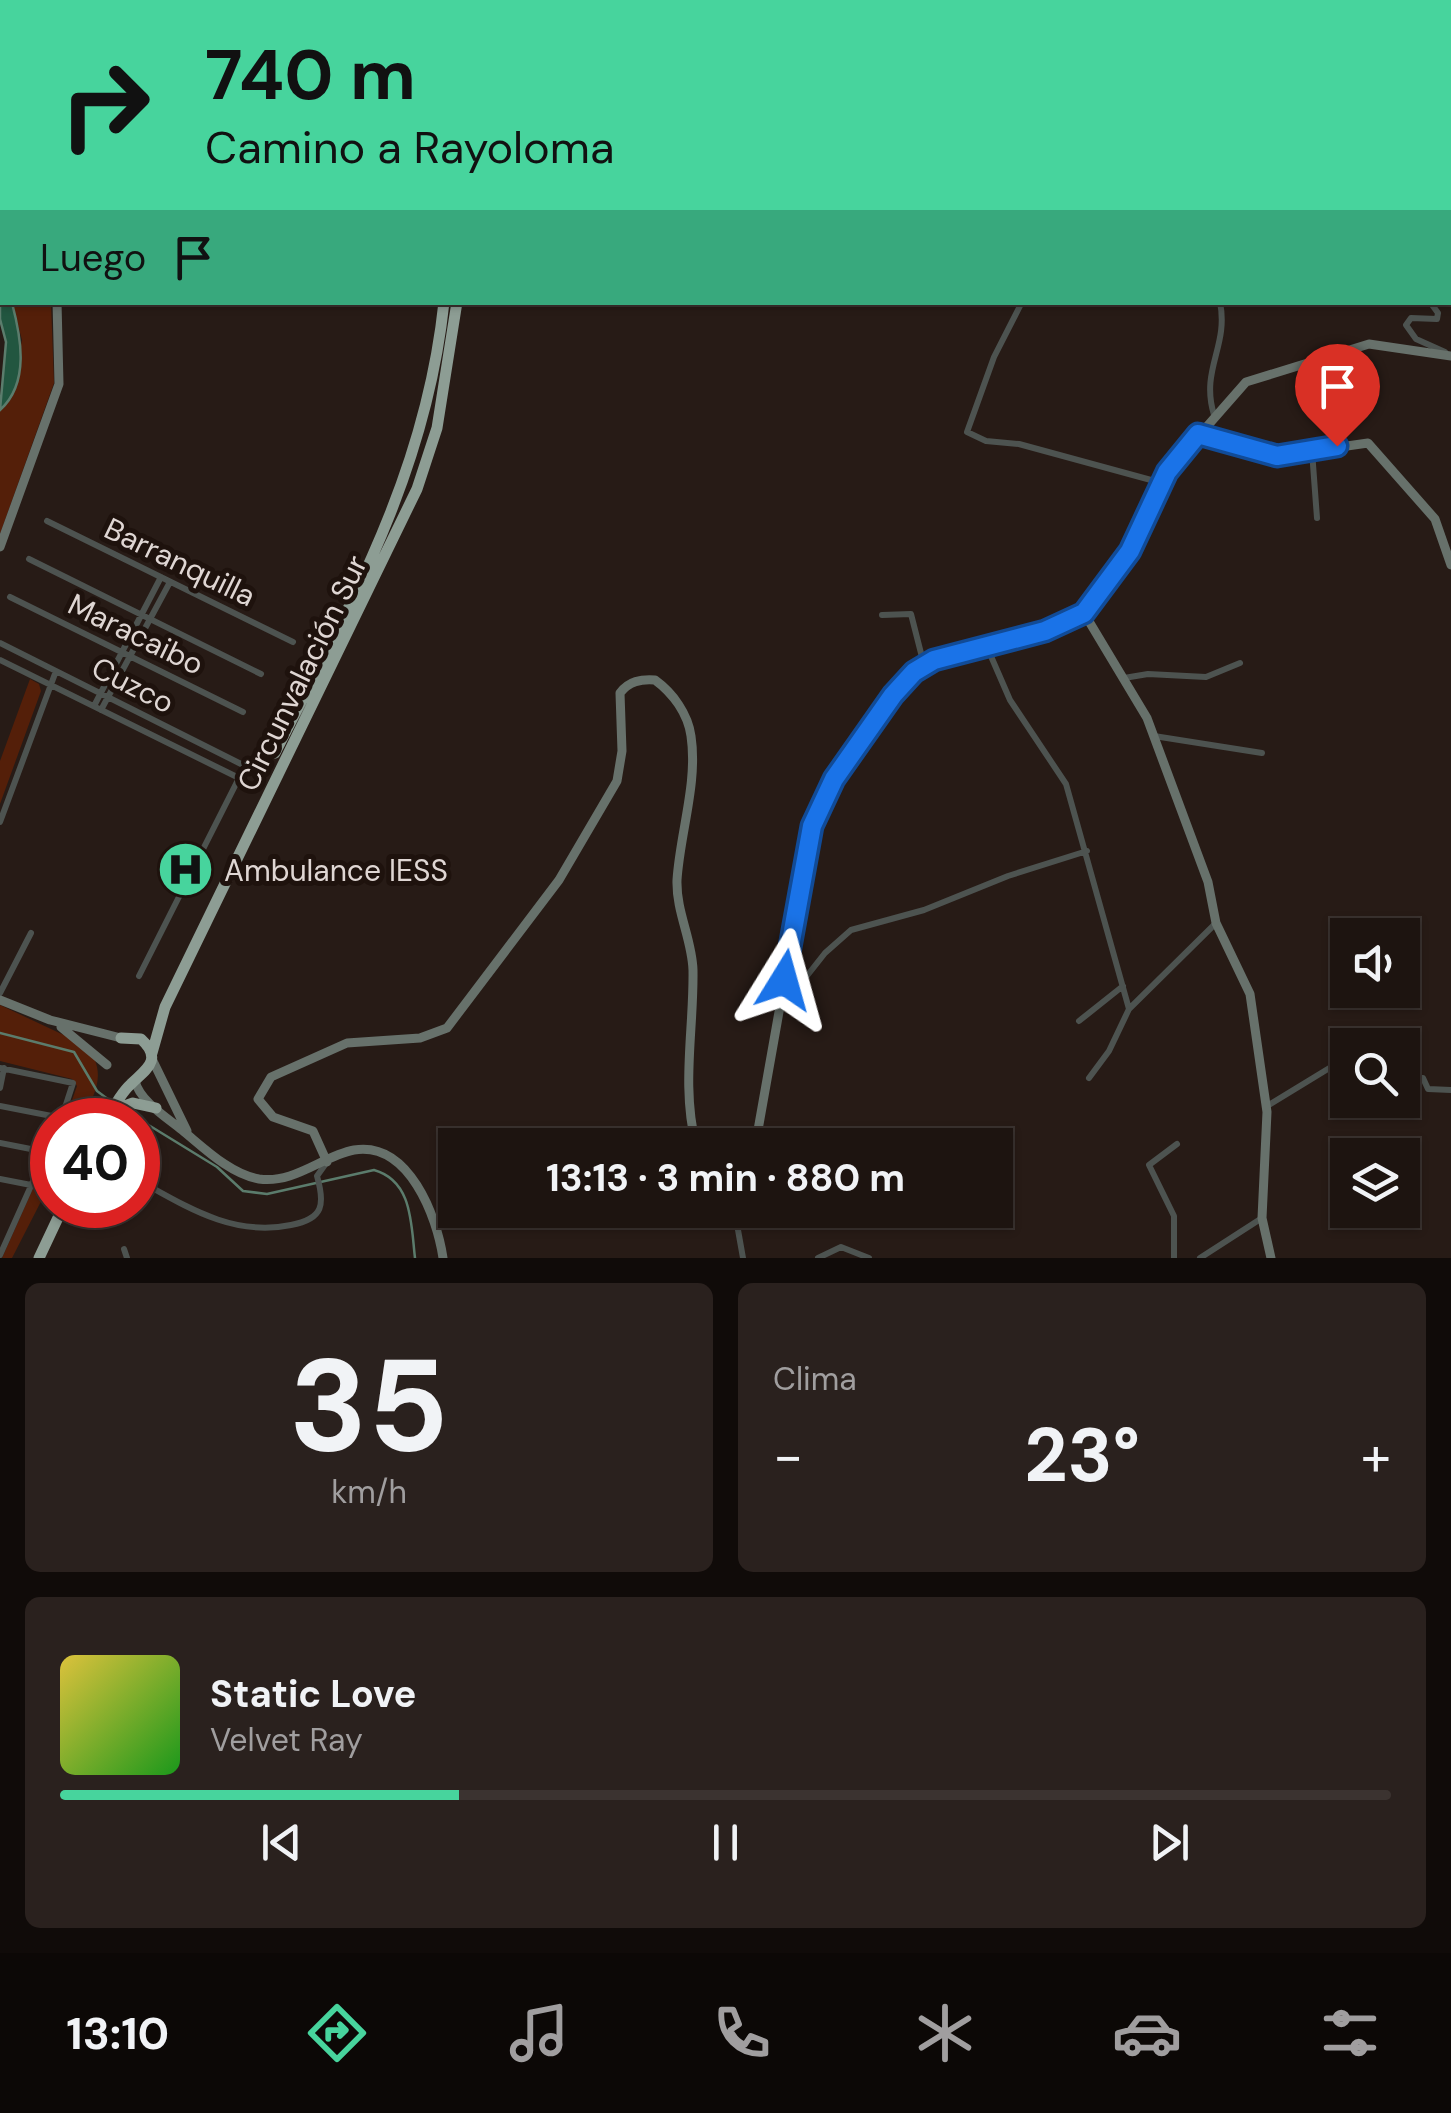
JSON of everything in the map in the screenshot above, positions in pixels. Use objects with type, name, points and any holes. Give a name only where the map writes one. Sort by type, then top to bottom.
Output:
[{"type":"highway","name":"Circunvalación Sur","points":[[275,753],[406,480],[434,379],[444,305]]},
{"type":"highway","name":"Circunvalación Sur","points":[[152,1056],[162,1012],[418,489],[437,428],[457,305]]},
{"type":"highway","points":[[121,1038],[142,1039],[152,1056],[146,1075],[134,1081],[122,1098]]},
{"type":"highway","points":[[39,1258],[53,1228]]},
{"type":"street","points":[[0,546],[59,384],[56,305]]},
{"type":"street","points":[[1020,305],[994,357],[967,432],[986,441],[1019,444],[1162,483]]},
{"type":"street","points":[[1214,414],[1207,392],[1208,374],[1224,333],[1220,305]]},
{"type":"street","points":[[1432,305],[1437,319],[1411,318],[1406,325],[1426,345],[1451,355]]},
{"type":"street","points":[[758,1128],[812,826],[834,779],[904,681],[924,665],[1045,631],[1084,613],[1130,551],[1162,483],[1214,414],[1246,382],[1369,344],[1451,355]]},
{"type":"street","points":[[1198,434],[1277,456],[1368,443],[1435,519],[1451,564]]},
{"type":"street","points":[[1312,450],[1316,518]]},
{"type":"street","name":"Barranquilla","points":[[47,522],[293,642]]},
{"type":"street","points":[[29,559],[261,674]]},
{"type":"street","points":[[98,708],[146,616],[161,578]]},
{"type":"street","points":[[146,616],[170,582]]},
{"type":"street","name":"Maracaibo","points":[[10,597],[243,712]]},
{"type":"street","points":[[1084,613],[1154,736],[1208,882],[1216,922],[1250,994],[1266,1106],[1262,1218],[1271,1258]]},
{"type":"street","points":[[882,616],[911,614],[924,665]]},
{"type":"street","name":"Cuzco","points":[[0,643],[245,766]]},
{"type":"street","points":[[987,647],[1010,700],[1066,784],[1129,1009]]},
{"type":"street","name":"Cuzco","points":[[0,660],[239,778]]},
{"type":"street","points":[[1124,678],[1148,674],[1206,677],[1240,663]]},
{"type":"street","points":[[0,822],[56,671]]},
{"type":"street","points":[[326,1162],[316,1134],[272,1117],[260,1106],[262,1085],[270,1077],[346,1043],[420,1038],[447,1028],[559,880],[617,781],[622,751],[620,693],[634,682],[646,680],[664,687],[691,732],[693,757],[680,842],[677,907],[693,968],[687,1065],[694,1128]]},
{"type":"street","points":[[1154,736],[1262,752]]},
{"type":"street","points":[[139,976],[245,766],[275,753]]},
{"type":"street","points":[[780,1011],[825,953],[851,930],[924,910],[1008,876],[1087,851]]},
{"type":"street","points":[[1089,1078],[1109,1051],[1129,1009],[1216,922]]},
{"type":"street","points":[[32,933],[0,996],[50,1020],[87,1044],[108,1065]]},
{"type":"street","points":[[1079,1021],[1123,986]]},
{"type":"street","points":[[50,1020],[121,1038]]},
{"type":"street","points":[[152,1056],[191,1137]]},
{"type":"street","points":[[0,1088],[2,1068],[74,1083],[69,1098]]},
{"type":"street","points":[[1266,1106],[1330,1068]]},
{"type":"street","points":[[1420,1078],[1428,1089],[1451,1090]]},
{"type":"street","points":[[134,1081],[148,1098]]},
{"type":"street","points":[[0,1106],[30,1112]]},
{"type":"street","points":[[160,1111],[212,1155],[258,1178],[299,1173],[364,1150],[394,1161],[410,1176],[434,1216],[444,1258]]},
{"type":"street","points":[[0,1143],[30,1149]]},
{"type":"street","points":[[1174,1258],[1174,1216],[1154,1176],[1151,1161],[1177,1144]]},
{"type":"street","points":[[160,1192],[214,1220],[255,1229],[312,1218],[324,1206],[317,1177],[326,1162]]},
{"type":"street","points":[[299,1173],[317,1177]]},
{"type":"street","points":[[0,1179],[30,1186]]},
{"type":"street","points":[[0,1255],[30,1188]]},
{"type":"street","points":[[0,1218],[14,1220]]},
{"type":"street","points":[[1200,1258],[1262,1218]]},
{"type":"street","points":[[737,1228],[743,1258]]},
{"type":"street","points":[[818,1258],[840,1247],[869,1258]]},
{"type":"shaded area","points":[[0,305],[12,305],[21,359],[16,387],[0,410],[6,342]]},
{"type":"shaded area","points":[[13,305],[51,305],[54,383],[0,534],[0,410],[8,403],[22,340]]},
{"type":"shaded area","points":[[30,679],[39,684],[41,691],[0,804],[0,761]]},
{"type":"shaded area","points":[[0,1005],[85,1045],[98,1073],[93,1098],[73,1098],[77,1086],[72,1079],[0,1061]]},
{"type":"shaded area","points":[[30,1195],[30,1223],[12,1258],[2,1258]]},
{"type":"waterway","points":[[0,1033],[74,1052],[97,1091],[106,1098]]},
{"type":"waterway","points":[[160,1132],[217,1167],[243,1191],[267,1194],[374,1170],[387,1176],[408,1206],[415,1258]]},
{"type":"place","name":"Ambulance IESS","points":[[185,870]]},
{"type":"route","points":[[784,980],[812,826],[834,779],[904,681],[934,660],[1045,631],[1084,613],[1130,551],[1167,472],[1198,434],[1277,456],[1337,446]]}]
